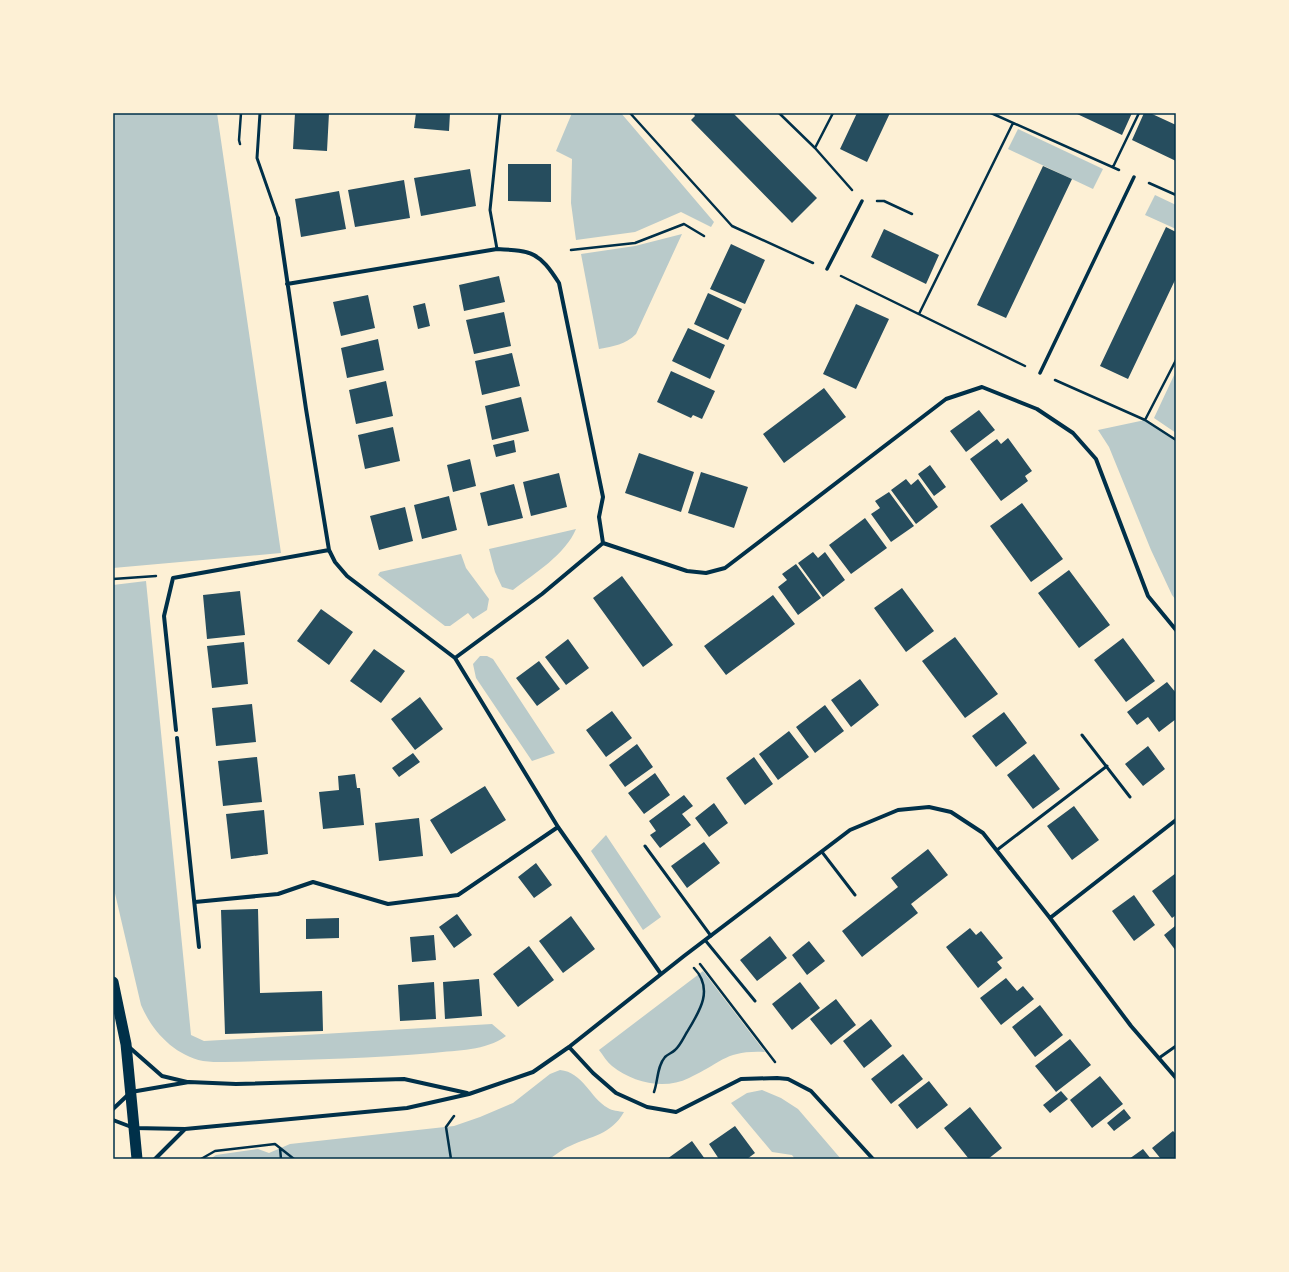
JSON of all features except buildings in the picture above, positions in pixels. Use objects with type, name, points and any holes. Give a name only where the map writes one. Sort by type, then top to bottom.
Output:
[{"type":"highway","points":[[113,982],[126,1044],[137,1159]]},
{"type":"street","points":[[1040,373],[1134,177]]},
{"type":"street","points":[[827,269],[862,201]]},
{"type":"street","points":[[278,218],[329,550],[335,562],[347,576],[455,658],[558,827],[661,974]]},
{"type":"street","points":[[287,284],[497,249],[526,251],[546,262],[559,283],[603,497],[599,517],[603,544]]},
{"type":"street","points":[[603,544],[687,572],[706,574],[725,568],[946,399],[982,387],[1036,408],[1073,433],[1096,459],[1148,596],[1176,630]]},
{"type":"street","points":[[455,658],[542,594],[603,544]]},
{"type":"street","points":[[176,730],[164,616],[173,578],[329,550]]},
{"type":"street","points":[[177,738],[199,947]]},
{"type":"street","points":[[113,1120],[134,1128],[185,1129],[407,1108],[469,1094],[533,1072],[568,1047],[684,956],[850,830],[898,810],[929,807],[951,812],[983,833],[1050,918],[1131,1026],[1176,1078]]},
{"type":"street","points":[[1050,918],[1176,820]]},
{"type":"street","points":[[195,902],[278,894],[314,882],[388,904],[458,895],[558,827]]},
{"type":"street","points":[[126,1044],[162,1076],[189,1082],[236,1084],[404,1079],[469,1094]]},
{"type":"street","points":[[568,1047],[593,1073],[616,1093],[647,1107],[676,1112],[741,1080],[776,1078],[788,1079],[811,1091],[873,1159]]},
{"type":"street","points":[[113,1109],[131,1092],[189,1082]]},
{"type":"street","points":[[155,1159],[185,1129]]},
{"type":"lane","points":[[260,113],[257,158],[278,218]]},
{"type":"lane","points":[[497,249],[490,210],[500,113]]},
{"type":"lane","points":[[1082,735],[1130,797]]},
{"type":"lane","points":[[997,850],[1106,766]]},
{"type":"lane","points":[[645,846],[711,936]]},
{"type":"lane","points":[[822,852],[855,895]]},
{"type":"lane","points":[[705,940],[755,1001]]},
{"type":"lane","points":[[1159,1058],[1176,1046]]},
{"type":"path","points":[[630,113],[732,226],[827,269],[1040,373],[1145,420],[1176,440]]},
{"type":"path","points":[[779,113],[815,148],[862,201],[884,201],[912,214]]},
{"type":"path","points":[[815,148],[833,113]]},
{"type":"path","points":[[991,113],[1176,195]]},
{"type":"path","points":[[1113,167],[1139,113]]},
{"type":"path","points":[[919,314],[1013,123]]},
{"type":"path","points":[[571,250],[635,243],[684,224],[704,236]]},
{"type":"path","points":[[1145,420],[1176,360]]},
{"type":"path","points":[[113,579],[154,575],[173,578]]},
{"type":"path","points":[[691,951],[788,1079]]},
{"type":"path","points":[[647,1107],[655,1090],[659,1070],[665,1057],[676,1049],[697,1015],[703,1001],[705,990],[702,976],[684,956]]},
{"type":"path","points":[[451,1159],[446,1127],[469,1094]]},
{"type":"path","points":[[201,1159],[215,1151],[275,1144],[294,1159]]},
{"type":"path","points":[[280,1148],[281,1159]]},
{"type":"shaded area","points":[[113,113],[217,113],[281,553],[113,568]]},
{"type":"shaded area","points":[[572,113],[621,113],[714,222],[711,227],[681,212],[635,232],[576,240],[571,203],[572,159],[556,151]]},
{"type":"shaded area","points":[[1018,129],[1103,169],[1093,189],[1008,149]]},
{"type":"shaded area","points":[[1155,195],[1176,205],[1176,229],[1145,215]]},
{"type":"shaded area","points":[[682,234],[636,334],[628,341],[599,349],[581,254],[635,246]]},
{"type":"shaded area","points":[[1176,371],[1176,433],[1154,418]]},
{"type":"shaded area","points":[[1145,420],[1176,440],[1176,600],[1172,595],[1151,550],[1109,447],[1098,430]]},
{"type":"shaded area","points":[[576,529],[565,547],[549,563],[513,590],[502,587],[495,572],[489,549]]},
{"type":"shaded area","points":[[461,554],[466,568],[489,599],[487,610],[473,619],[468,613],[450,626],[445,626],[378,575],[380,572]]},
{"type":"shaded area","points":[[146,581],[191,1035],[204,1041],[492,1024],[506,1036],[489,1045],[433,1053],[355,1058],[219,1062],[203,1061],[192,1058],[174,1048],[158,1033],[151,1024],[141,1005],[113,885],[113,585]]},
{"type":"shaded area","points":[[480,656],[487,656],[493,659],[555,753],[532,761],[476,678],[473,664]]},
{"type":"shaded area","points":[[606,835],[661,917],[643,930],[591,851]]},
{"type":"shaded area","points":[[703,971],[765,1052],[732,1055],[689,1078],[670,1084],[649,1083],[630,1077],[620,1072],[610,1064],[599,1050]]},
{"type":"shaded area","points":[[560,1070],[575,1075],[602,1104],[608,1108],[624,1112],[619,1120],[607,1130],[567,1147],[549,1159],[210,1159],[216,1155],[258,1149],[269,1153],[290,1144],[454,1126],[513,1103],[550,1074]]},
{"type":"shaded area","points":[[762,1090],[781,1098],[798,1109],[841,1159],[795,1159],[792,1155],[772,1152],[731,1103],[747,1093]]}]
